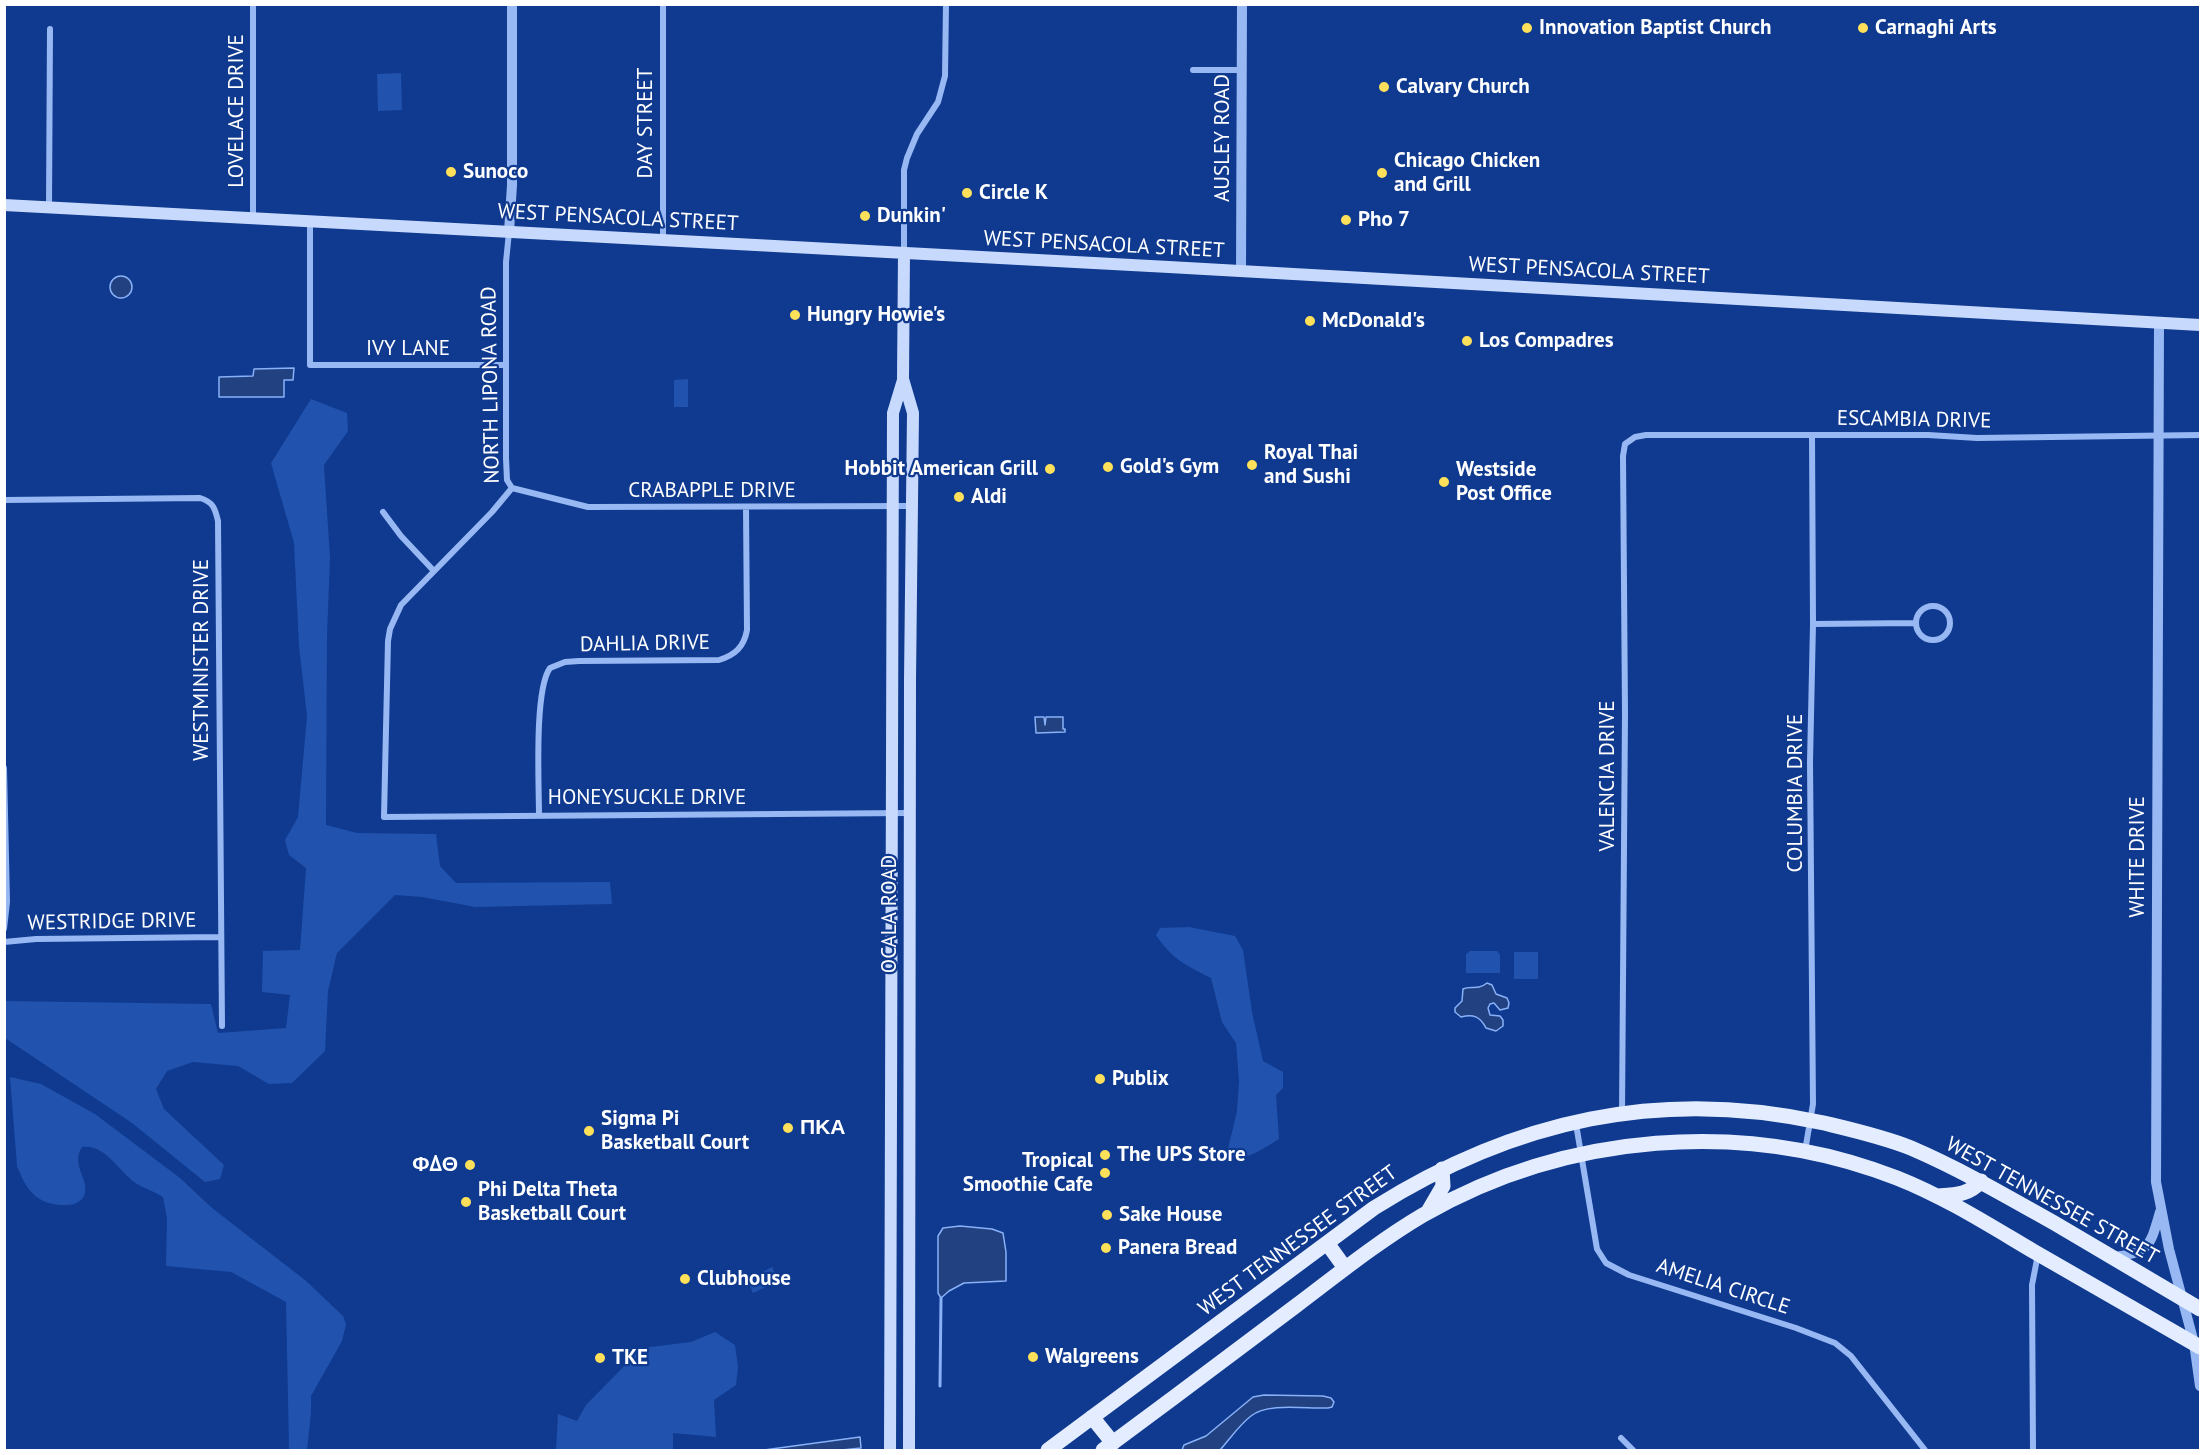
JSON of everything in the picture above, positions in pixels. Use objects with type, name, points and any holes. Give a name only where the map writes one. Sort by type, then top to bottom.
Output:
[{"type":"main road","name":"WEST PENSACOLA STREET","points":[[4,205],[310,220],[2200,326]]},
{"type":"main road","name":"OCALA ROAD","points":[[890,1450],[893,413],[903,379],[904,253]]},
{"type":"main road","name":"OCALA ROAD","points":[[903,379],[913,412],[914,506],[910,813],[909,1450]]},
{"type":"main road","name":"WEST TENNESSEE STREET","points":[[1048,1450],[1327,1243],[1411,1184],[1507,1141],[1576,1122],[1622,1113],[1711,1108],[1770,1112],[1849,1129],[1909,1147],[1981,1181],[2200,1309]]},
{"type":"main road","points":[[1092,1417],[1108,1447],[1345,1268],[1427,1213],[1483,1186],[1524,1170],[1582,1154],[1631,1145],[1694,1140],[1745,1142],[1805,1151],[1896,1177],[1938,1196],[2197,1345]]},
{"type":"main road","points":[[1427,1213],[1443,1186],[1442,1170]]},
{"type":"main road","points":[[1938,1196],[1964,1193],[1974,1189],[1981,1181]]},
{"type":"main road","points":[[1327,1243],[1345,1268]]},
{"type":"street","name":"LOVELACE DRIVE","points":[[253,4],[253,218]]},
{"type":"street","points":[[509,232],[512,175],[512,4]]},
{"type":"street","name":"DAY STREET","points":[[663,4],[663,241]]},
{"type":"street","points":[[904,253],[904,170],[910,148],[938,102],[944,86],[946,4]]},
{"type":"street","name":"AUSLEY ROAD","points":[[1241,272],[1242,4]]},
{"type":"street","points":[[49,207],[50,29]]},
{"type":"street","points":[[1193,70],[1242,70]]},
{"type":"street","name":"IVY LANE","points":[[310,220],[310,365],[506,365]]},
{"type":"street","name":"NORTH LIPONA ROAD","points":[[384,817],[390,629],[401,605],[492,512],[512,488],[507,480],[506,261],[509,232]]},
{"type":"street","name":"WHITE DRIVE","points":[[2158,323],[2157,1188],[2169,1249],[2197,1345],[2200,1386]]},
{"type":"street","name":"ESCAMBIA DRIVE","points":[[1629,440],[1646,435],[1977,438],[2200,435]]},
{"type":"street","name":"COLUMBIA DRIVE","points":[[1805,1151],[1813,1104],[1810,762],[1813,624],[1812,435]]},
{"type":"street","name":"VALENCIA DRIVE","points":[[1622,1113],[1625,725],[1623,456],[1625,444],[1629,440]]},
{"type":"street","name":"CRABAPPLE DRIVE","points":[[512,488],[588,507],[914,506]]},
{"type":"street","name":"WESTMINISTER DRIVE","points":[[4,500],[200,498],[212,504],[218,521],[222,1026]]},
{"type":"street","name":"DAHLIA DRIVE","points":[[539,816],[540,706],[543,683],[550,668],[565,662],[579,661],[719,660],[729,657],[738,650],[745,640],[747,630],[746,507]]},
{"type":"street","points":[[383,512],[401,536],[433,570]]},
{"type":"street","points":[[1930,606],[1941,608],[1946,612],[1950,622],[1943,636],[1933,639],[1928,639],[1920,633],[1916,623],[1920,612],[1930,606]]},
{"type":"street","points":[[1813,624],[1916,623]]},
{"type":"street","points":[[4,768],[7,902],[4,929]]},
{"type":"street","name":"HONEYSUCKLE DRIVE","points":[[384,817],[910,813]]},
{"type":"street","name":"WESTRIDGE DRIVE","points":[[4,942],[36,939],[220,937]]},
{"type":"street","name":"AMELIA CIRCLE","points":[[1576,1122],[1593,1229],[1598,1249],[1606,1263],[1629,1275],[1796,1328],[1835,1343],[1851,1356],[1925,1450]]},
{"type":"street","points":[[2112,1257],[2143,1250],[2153,1236],[2161,1209]]},
{"type":"street","points":[[2033,1450],[2032,1285],[2038,1253]]},
{"type":"street","points":[[890,1421],[909,1424]]},
{"type":"street","points":[[1621,1438],[1633,1450]]},
{"type":"shaded area","points":[[401,73],[402,110],[378,111],[377,74]]},
{"type":"shaded area","points":[[121,276],[129,279],[132,287],[129,295],[121,298],[113,295],[110,287],[113,279]]},
{"type":"shaded area","points":[[294,368],[293,380],[284,380],[284,397],[219,397],[219,377],[253,376],[254,369]]},
{"type":"shaded area","points":[[688,379],[688,407],[674,407],[674,380]]},
{"type":"shaded area","points":[[311,399],[347,413],[348,431],[324,465],[330,558],[327,636],[326,825],[357,833],[436,834],[440,866],[456,883],[610,882],[612,904],[475,907],[422,897],[395,895],[337,953],[328,991],[325,1051],[292,1083],[269,1084],[238,1066],[193,1062],[167,1071],[156,1089],[164,1109],[224,1165],[220,1179],[205,1182],[132,1123],[5,1038],[5,1001],[211,1004],[218,1033],[286,1028],[290,995],[262,992],[263,951],[300,950],[306,868],[289,855],[285,840],[298,817],[307,716],[299,646],[294,543],[271,463]]},
{"type":"shaded area","points":[[1035,717],[1044,717],[1045,725],[1046,717],[1063,717],[1065,732],[1036,733]]},
{"type":"shaded area","points":[[1189,927],[1235,936],[1243,950],[1252,1012],[1263,1061],[1283,1072],[1283,1088],[1276,1095],[1279,1139],[1254,1154],[1240,1158],[1226,1157],[1237,1111],[1239,1081],[1236,1043],[1222,1022],[1211,978],[1180,961],[1156,935],[1160,928]]},
{"type":"shaded area","points":[[1470,951],[1497,951],[1500,955],[1500,973],[1466,973],[1466,954]]},
{"type":"shaded area","points":[[1514,952],[1538,952],[1538,979],[1514,979]]},
{"type":"shaded area","points":[[1487,983],[1492,985],[1496,994],[1507,998],[1509,1003],[1508,1008],[1500,1010],[1494,1003],[1488,1008],[1490,1015],[1500,1016],[1503,1020],[1503,1026],[1496,1031],[1486,1028],[1476,1017],[1461,1017],[1455,1012],[1455,1008],[1462,1001],[1463,989],[1480,987]]},
{"type":"shaded area","points":[[10,1077],[41,1084],[95,1114],[180,1178],[212,1208],[305,1280],[343,1316],[346,1324],[342,1341],[311,1396],[307,1450],[289,1450],[286,1302],[231,1272],[166,1266],[167,1219],[163,1197],[137,1184],[98,1150],[82,1147],[79,1154],[79,1167],[85,1190],[84,1196],[79,1201],[70,1205],[58,1205],[35,1196],[25,1183],[17,1166]]},
{"type":"shaded area","points":[[960,1226],[992,1229],[1003,1233],[1006,1252],[1006,1281],[964,1283],[941,1298],[938,1293],[938,1236],[943,1228]]},
{"type":"shaded area","points":[[772,1267],[779,1281],[753,1293],[747,1280]]},
{"type":"shaded area","points":[[715,1332],[735,1345],[738,1367],[736,1385],[714,1400],[716,1437],[673,1433],[673,1450],[556,1450],[558,1414],[577,1421],[586,1405],[642,1348],[691,1342]]},
{"type":"shaded area","points":[[1264,1395],[1323,1396],[1331,1398],[1334,1402],[1332,1407],[1328,1408],[1267,1409],[1251,1416],[1220,1450],[1182,1450],[1184,1445],[1206,1436],[1253,1397]]},
{"type":"shaded area","points":[[860,1437],[861,1448],[764,1450]]},
{"type":"waterway","points":[[940,1386],[941,1298]]},
{"type":"place","name":"Innovation Baptist Church","points":[[1527,28]]},
{"type":"place","name":"Carnaghi Arts","points":[[1863,28]]},
{"type":"place","name":"Calvary Church","points":[[1384,87]]},
{"type":"place","name":"Sunoco","points":[[451,172]]},
{"type":"place","name":"Chicago Chicken and Grill","points":[[1382,173]]},
{"type":"place","name":"Circle K","points":[[967,193]]},
{"type":"place","name":"Dunkin'","points":[[865,216]]},
{"type":"place","name":"Pho 7","points":[[1346,220]]},
{"type":"place","name":"Hungry Howie's","points":[[795,315]]},
{"type":"place","name":"McDonald's","points":[[1310,321]]},
{"type":"place","name":"Los Compadres","points":[[1467,341]]},
{"type":"place","name":"Royal Thai and Sushi","points":[[1252,465]]},
{"type":"place","name":"Gold's Gym","points":[[1108,467]]},
{"type":"place","name":"Hobbit American Grill","points":[[1050,469]]},
{"type":"place","name":"Westside Post Office","points":[[1444,482]]},
{"type":"place","name":"Aldi","points":[[959,497]]},
{"type":"place","name":"Publix","points":[[1100,1079]]},
{"type":"place","name":"ΠΚΑ","points":[[788,1128]]},
{"type":"place","name":"Sigma Pi Basketball Court","points":[[589,1131]]},
{"type":"place","name":"The UPS Store","points":[[1105,1155]]},
{"type":"place","name":"ΦΔΘ","points":[[470,1165]]},
{"type":"place","name":"Tropical Smoothie Cafe","points":[[1105,1173]]},
{"type":"place","name":"Phi Delta Theta Basketball Court","points":[[466,1202]]},
{"type":"place","name":"Sake House","points":[[1107,1215]]},
{"type":"place","name":"Panera Bread","points":[[1106,1248]]},
{"type":"place","name":"Clubhouse","points":[[685,1279]]},
{"type":"place","name":"Walgreens","points":[[1033,1357]]},
{"type":"place","name":"TKE","points":[[600,1358]]}]
